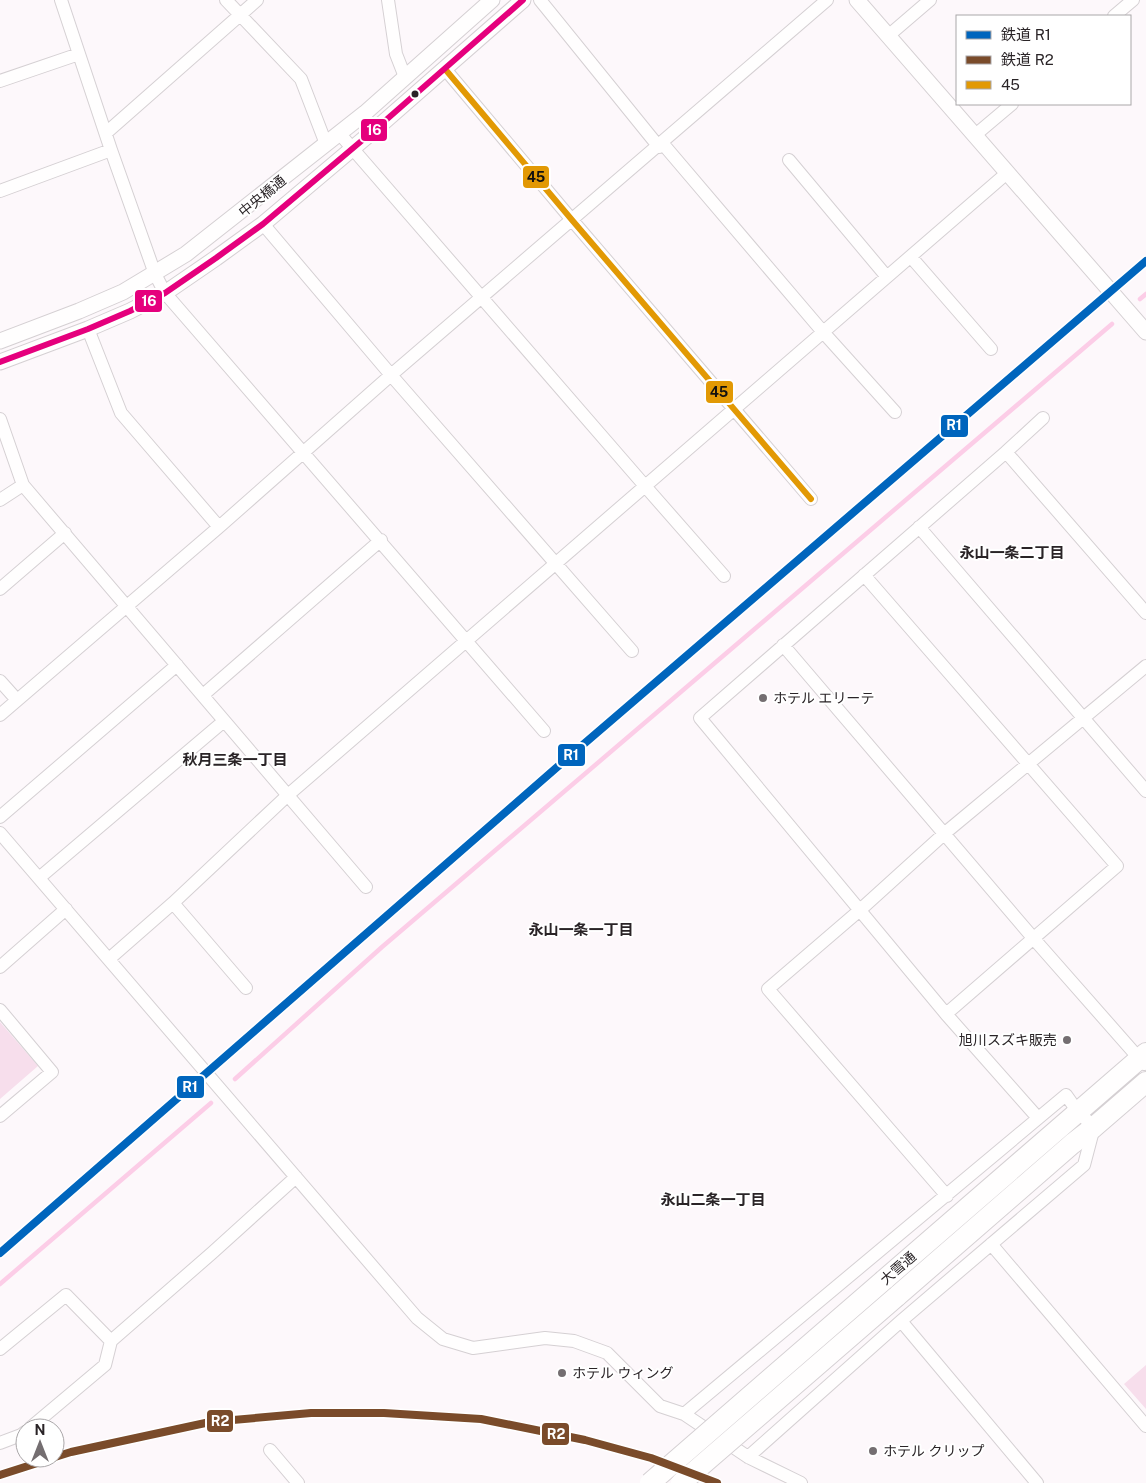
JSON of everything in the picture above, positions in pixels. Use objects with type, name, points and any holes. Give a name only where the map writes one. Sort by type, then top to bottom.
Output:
[{"type":"highway","name":"大雪通","points":[[650,1483],[1078,1112],[1144,1059]]},
{"type":"highway","name":"大雪通","points":[[681,1483],[1146,1082]]},
{"type":"street","points":[[61,0],[155,274],[165,293],[381,540],[544,731]]},
{"type":"street","points":[[226,0],[301,79],[326,144]]},
{"type":"street","points":[[106,133],[257,0]]},
{"type":"street","points":[[388,0],[396,54],[405,77]]},
{"type":"street","name":"中央橋通","points":[[0,341],[97,304],[123,292],[186,254],[219,230],[326,144],[492,0]]},
{"type":"street","name":"中央橋通","points":[[0,362],[88,329],[165,293],[263,224],[446,69],[523,0]]},
{"type":"street","points":[[540,0],[661,145],[894,412]]},
{"type":"street","points":[[0,715],[220,527],[391,375],[661,145],[827,0]]},
{"type":"street","points":[[857,0],[1146,332]]},
{"type":"street","points":[[888,36],[930,0]]},
{"type":"street","points":[[1115,15],[1133,0]]},
{"type":"street","points":[[0,81],[79,54]]},
{"type":"street","points":[[446,69],[572,220],[811,499]]},
{"type":"street","points":[[974,136],[1011,105]]},
{"type":"street","points":[[339,133],[724,576]]},
{"type":"street","points":[[0,191],[111,150]]},
{"type":"street","points":[[789,160],[887,277]]},
{"type":"street","points":[[109,960],[288,795],[1007,173]]},
{"type":"street","points":[[263,224],[391,375],[632,651]]},
{"type":"street","points":[[911,257],[991,349]]},
{"type":"street","points":[[88,329],[120,413],[220,527]]},
{"type":"street","points":[[1038,1118],[946,1014],[700,718],[1043,418]]},
{"type":"street","points":[[0,419],[23,484],[366,887]]},
{"type":"street","points":[[1006,452],[1146,613]]},
{"type":"street","points":[[0,500],[23,484]]},
{"type":"street","points":[[919,527],[1146,790]]},
{"type":"street","points":[[0,588],[65,533]]},
{"type":"street","points":[[203,694],[381,540]]},
{"type":"street","points":[[864,575],[1116,866],[946,1014]]},
{"type":"street","points":[[783,645],[1034,939],[1144,1059]]},
{"type":"street","points":[[0,816],[176,665]]},
{"type":"street","points":[[947,1196],[768,990],[945,833],[1146,666]]},
{"type":"street","points":[[0,681],[17,700]]},
{"type":"street","points":[[39,878],[224,721]]},
{"type":"street","points":[[0,833],[417,1318],[443,1339],[473,1348],[545,1338],[574,1341],[607,1352],[660,1406],[684,1414],[748,1457],[801,1483]]},
{"type":"street","points":[[173,903],[246,988]]},
{"type":"street","points":[[0,967],[66,909]]},
{"type":"street","points":[[0,1010],[52,1072],[0,1116]]},
{"type":"street","points":[[684,1414],[1066,1095],[1078,1112],[1094,1127],[1084,1165],[901,1321],[748,1457]]},
{"type":"street","points":[[42,1418],[105,1366],[111,1341],[296,1177]]},
{"type":"street","points":[[991,1244],[1146,1426]]},
{"type":"street","points":[[0,1349],[66,1295],[111,1341]]},
{"type":"street","points":[[901,1321],[1037,1483]]},
{"type":"street","points":[[0,1443],[15,1437]]},
{"type":"street","points":[[270,1450],[298,1483]]},
{"type":"shaded area","points":[[0,1022],[38,1066],[0,1099]]},
{"type":"shaded area","points":[[1146,1365],[1146,1409],[1124,1384]]},
{"type":"waterway","points":[[1140,299],[1146,294]]},
{"type":"waterway","points":[[235,1079],[382,947],[1112,324]]},
{"type":"waterway","points":[[0,1284],[211,1103]]},
{"type":"railway","points":[[0,1253],[571,755],[1146,261]]},
{"type":"rail line","name":"R1","points":[[0,1253],[571,755],[1146,261]]},
{"type":"rail line","name":"R2","points":[[65,1454],[210,1422],[311,1413],[384,1413],[481,1419],[585,1440],[651,1458],[717,1483]]},
{"type":"rail line","name":"R2","points":[[0,1475],[22,1468]]},
{"type":"transit line","name":"16","points":[[0,362],[130,311],[165,293],[216,258],[263,224],[378,127],[523,0]]},
{"type":"transit line","name":"45","points":[[445,69],[811,499]]},
{"type":"place","name":"ホテル エリーテ","points":[[763,698]]},
{"type":"place","name":"旭川スズキ販売","points":[[1067,1040]]},
{"type":"place","name":"ホテル ウィング","points":[[562,1373]]},
{"type":"place","name":"ホテル クリップ","points":[[873,1451]]},
{"type":"district","name":"永山一条二丁目","points":[[1012,552]]},
{"type":"district","name":"秋月三条一丁目","points":[[235,759]]},
{"type":"district","name":"永山一条一丁目","points":[[581,929]]},
{"type":"district","name":"永山二条一丁目","points":[[713,1199]]}]
